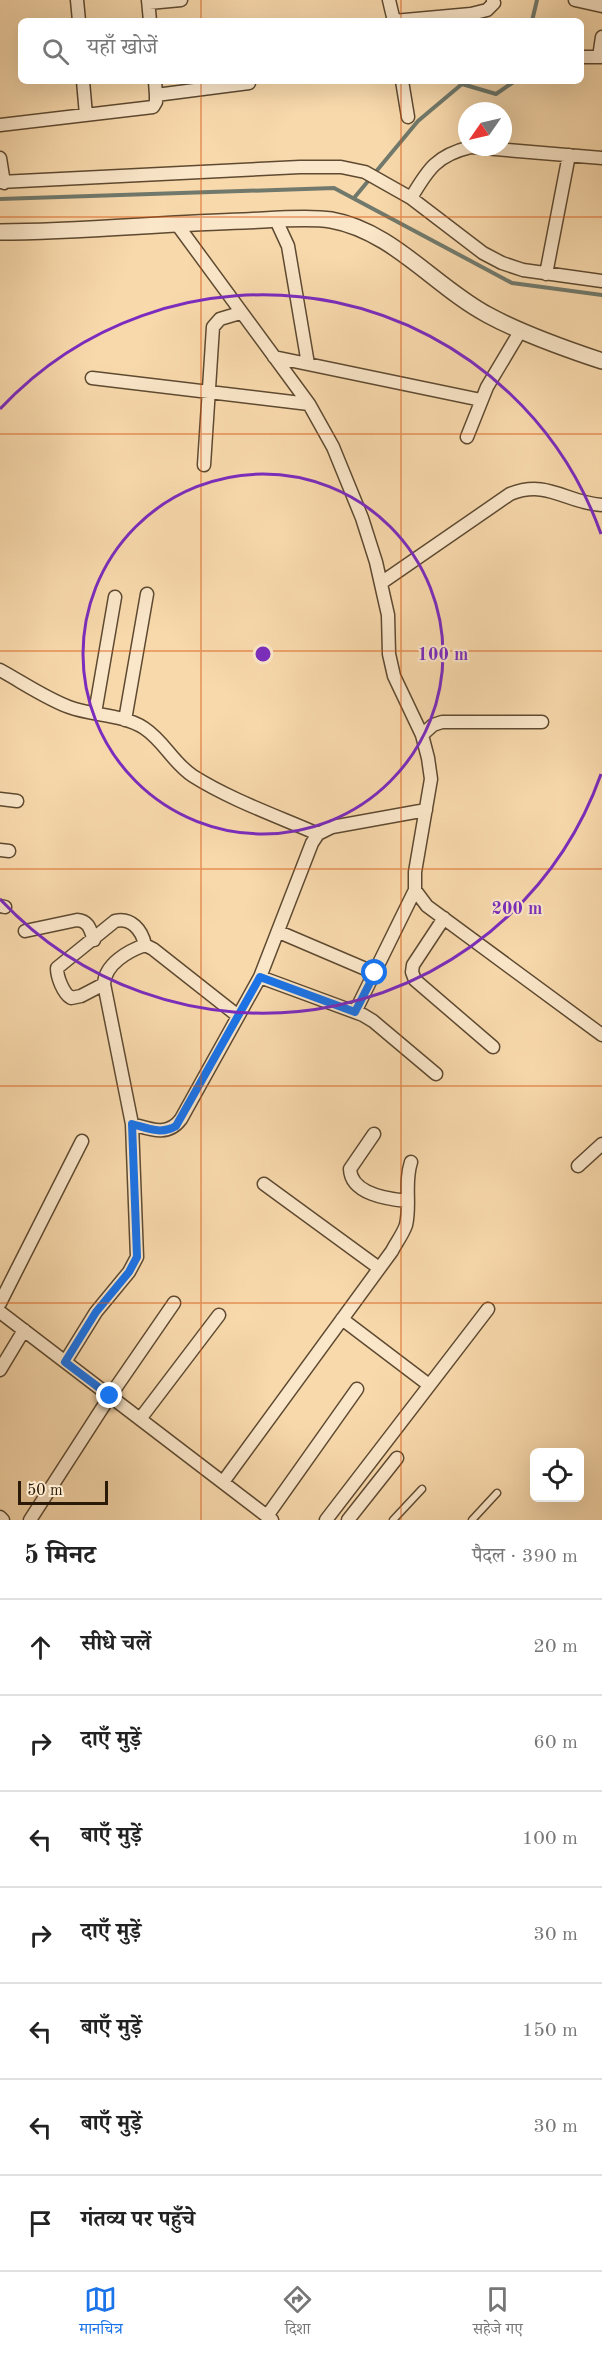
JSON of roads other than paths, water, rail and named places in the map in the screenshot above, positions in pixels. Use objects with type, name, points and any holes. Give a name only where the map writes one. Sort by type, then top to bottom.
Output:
[{"type":"street","points":[[77,0],[79,18]]},
{"type":"street","points":[[150,18],[148,2],[181,0]]},
{"type":"street","points":[[389,0],[393,18]]},
{"type":"street","points":[[427,18],[471,14],[487,10],[494,0]]},
{"type":"street","points":[[575,0],[602,6]]},
{"type":"street","points":[[584,57],[600,57],[602,37]]},
{"type":"street","points":[[83,84],[86,115]]},
{"type":"street","points":[[0,125],[153,107],[156,102],[155,84]]},
{"type":"street","points":[[156,95],[241,84]]},
{"type":"street","points":[[402,84],[408,117]]},
{"type":"street","points":[[411,198],[425,175],[442,158],[453,151],[471,147],[602,158]]},
{"type":"street","points":[[546,274],[569,155]]},
{"type":"street","points":[[0,158],[2,182],[300,167],[340,167],[366,172],[411,198],[483,253],[523,270],[602,281]]},
{"type":"street","points":[[276,220],[288,246],[309,364]]},
{"type":"street","points":[[0,232],[50,232],[176,223],[330,220],[367,232],[395,248],[454,294],[489,315],[521,330],[602,361]]},
{"type":"street","points":[[176,223],[309,404],[333,447],[362,518],[381,583],[388,615],[389,654],[394,676],[422,735],[429,758],[431,779],[415,872],[415,890],[355,1012]]},
{"type":"street","points":[[204,465],[213,327],[220,319],[240,313]]},
{"type":"street","points":[[467,437],[481,400],[521,330]]},
{"type":"street","points":[[274,357],[481,400]]},
{"type":"street","points":[[92,378],[309,404]]},
{"type":"street","points":[[381,583],[510,494],[526,487],[552,490],[594,505],[602,505]]},
{"type":"street","points":[[125,720],[147,594]]},
{"type":"street","points":[[95,713],[115,597]]},
{"type":"street","points":[[0,670],[69,707],[125,720],[144,728],[161,743],[175,762],[193,776],[223,792],[318,834]]},
{"type":"street","points":[[422,735],[433,725],[442,722],[542,722]]},
{"type":"street","points":[[0,799],[17,801]]},
{"type":"street","points":[[132,1124],[158,1131],[168,1131],[176,1126],[258,980],[279,932],[312,843],[318,834],[332,827],[426,810]]},
{"type":"street","points":[[415,890],[427,906],[602,1035]]},
{"type":"street","points":[[444,918],[413,965],[412,972],[415,980],[493,1047]]},
{"type":"street","points":[[104,984],[81,996],[71,998],[67,995],[57,968],[115,921],[123,919],[131,922],[141,932],[145,945],[238,1016]]},
{"type":"street","points":[[25,931],[82,920],[88,924],[94,940]]},
{"type":"street","points":[[279,932],[375,973]]},
{"type":"street","points":[[65,1362],[96,1312],[129,1272],[137,1257],[132,1124],[104,984],[107,969],[145,945]]},
{"type":"street","points":[[258,980],[355,1012],[373,1021],[436,1074]]},
{"type":"street","points":[[374,1134],[350,1169],[353,1180],[361,1188],[378,1196],[407,1201]]},
{"type":"street","points":[[0,1303],[82,1141]]},
{"type":"street","points":[[578,1166],[602,1144]]},
{"type":"street","points":[[223,1482],[379,1268],[405,1228],[408,1173],[411,1162]]},
{"type":"street","points":[[264,1184],[379,1268]]},
{"type":"street","points":[[30,1520],[110,1396],[174,1303]]},
{"type":"street","points":[[326,1520],[488,1309]]},
{"type":"street","points":[[0,1312],[270,1518],[357,1389]]},
{"type":"street","points":[[140,1419],[219,1315]]},
{"type":"street","points":[[342,1319],[429,1385]]},
{"type":"street","points":[[0,1370],[24,1330]]},
{"type":"street","points":[[348,1520],[397,1458]]},
{"type":"lane","points":[[393,1520],[422,1489]]},
{"type":"lane","points":[[472,1520],[497,1493]]},
{"type":"waterway","points":[[533,18],[537,0]]},
{"type":"waterway","points":[[354,198],[418,121],[462,84]]},
{"type":"waterway","points":[[462,84],[496,94],[511,84]]},
{"type":"waterway","points":[[0,199],[334,188],[512,283],[602,295]]}]
